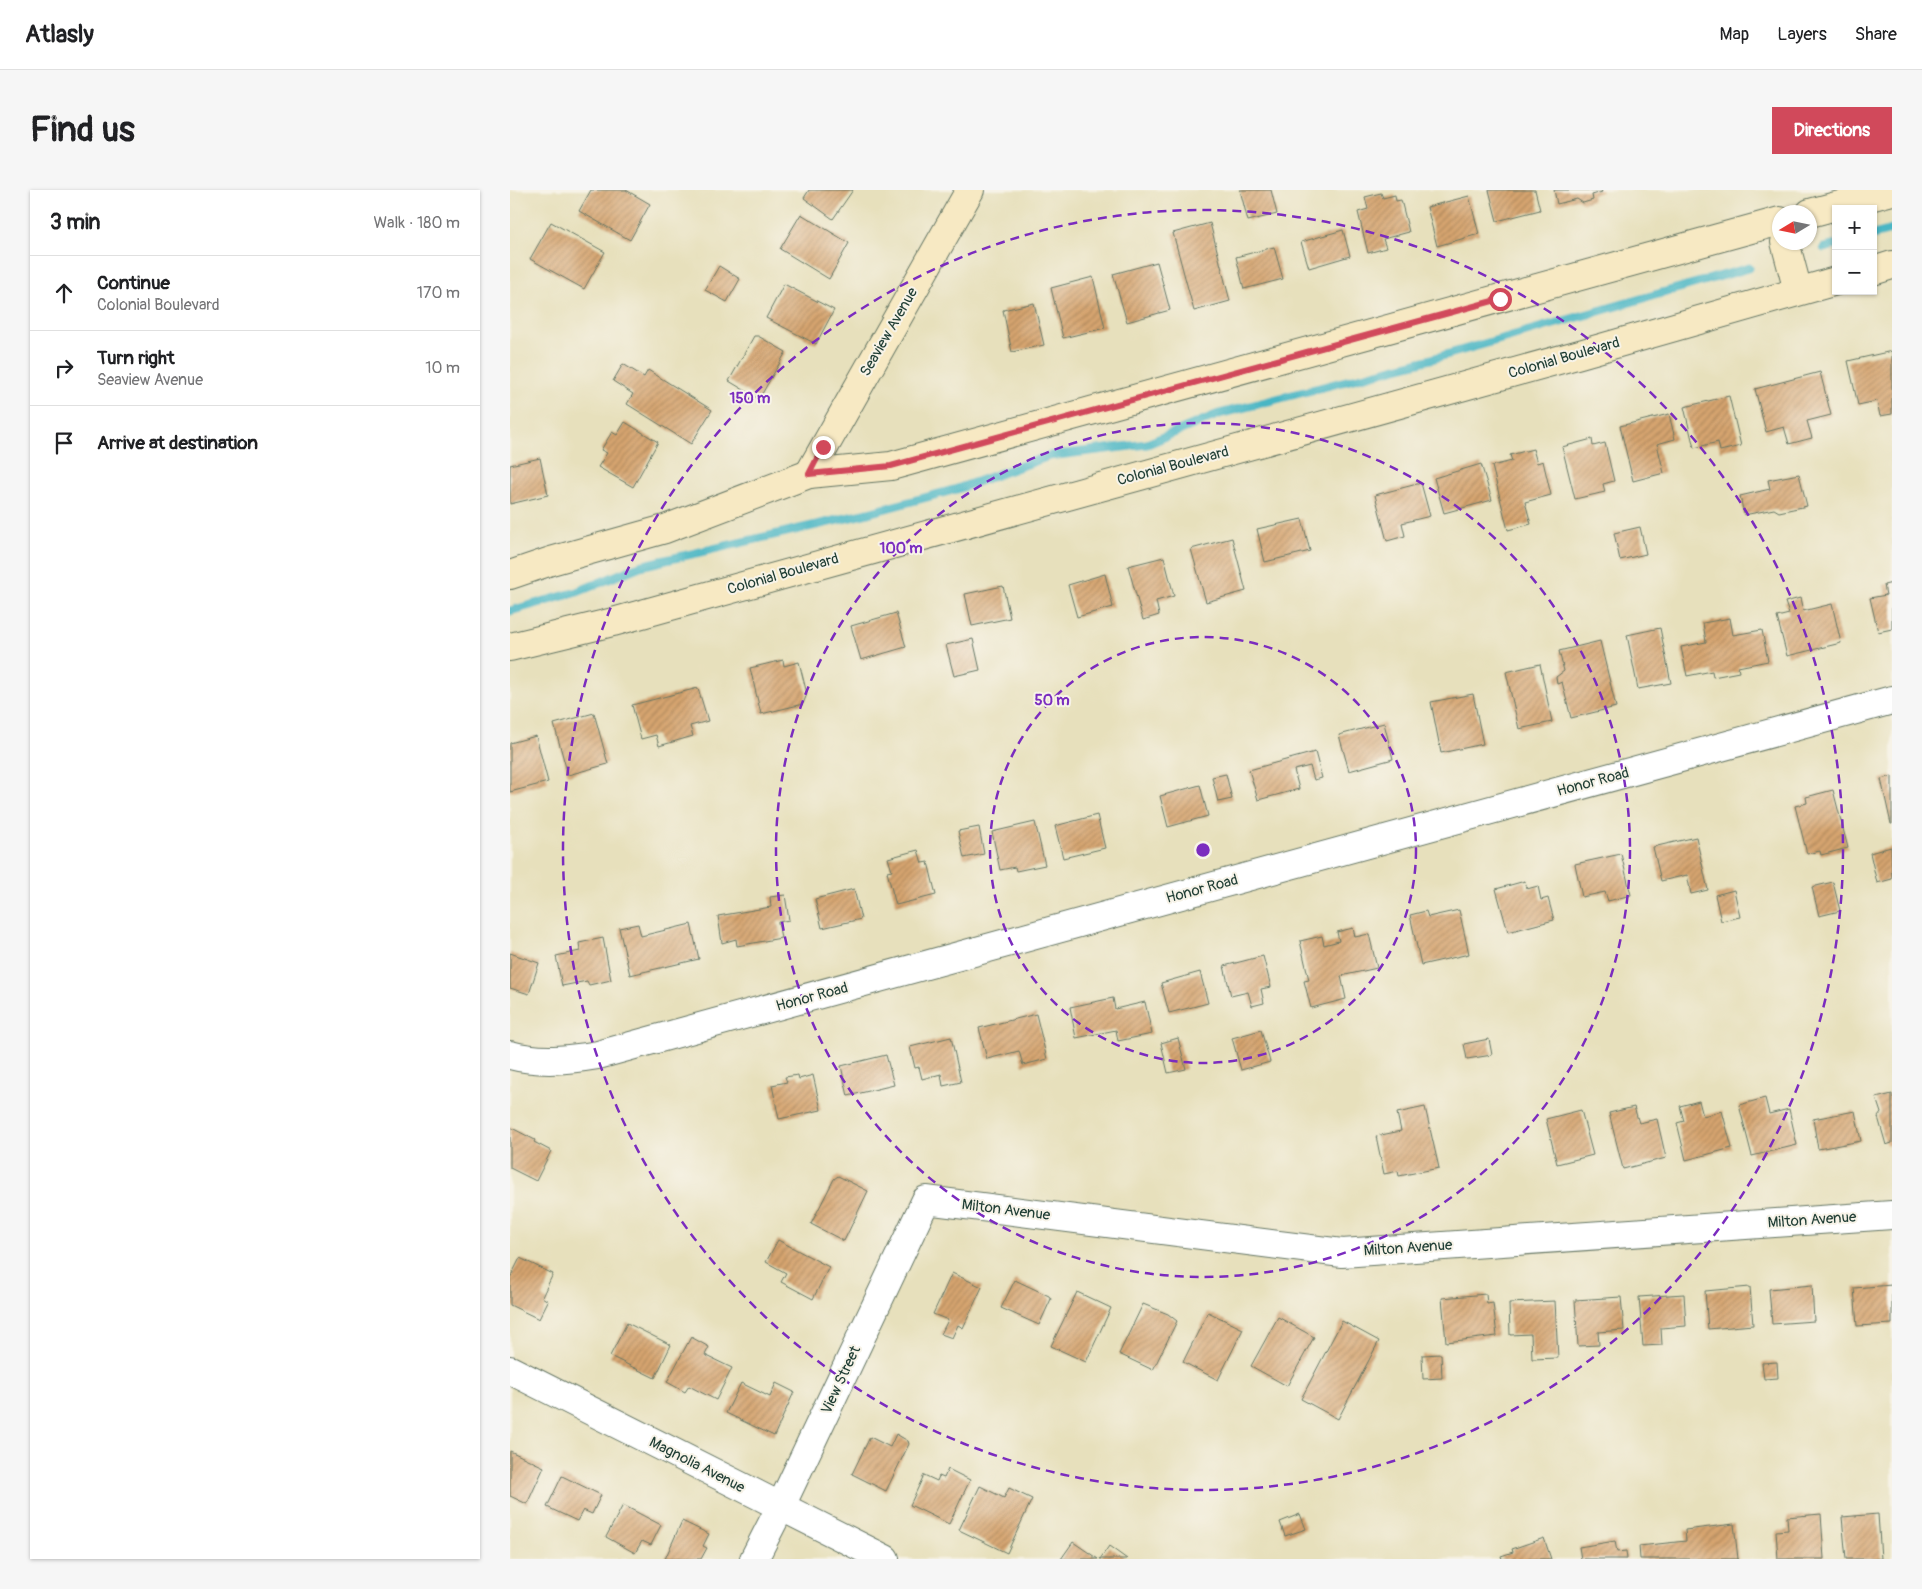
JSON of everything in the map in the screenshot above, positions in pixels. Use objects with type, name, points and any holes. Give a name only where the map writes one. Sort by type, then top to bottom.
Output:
[{"type":"street","name":"Seaview Avenue","points":[[809,474],[970,190]]},
{"type":"street","points":[[1817,211],[1892,191]]},
{"type":"street","points":[[510,575],[551,561],[665,528],[809,474],[891,466],[1772,224]]},
{"type":"street","points":[[1788,250],[1798,291]]},
{"type":"street","points":[[1877,269],[1892,266]]},
{"type":"street","name":"Colonial Boulevard","points":[[510,647],[613,622],[1580,354],[1832,282]]},
{"type":"street","name":"Honor Road","points":[[510,1055],[541,1060],[565,1060],[598,1055],[1892,700]]},
{"type":"street","name":"Milton Avenue","points":[[926,1200],[1342,1253],[1892,1215]]},
{"type":"street","name":"View Street","points":[[754,1559],[926,1200]]},
{"type":"street","name":"Magnolia Avenue","points":[[510,1370],[780,1508],[885,1559]]},
{"type":"building","points":[[591,190],[626,190],[650,204],[630,240],[579,211]]},
{"type":"building","points":[[809,190],[853,190],[833,219],[804,198]]},
{"type":"building","points":[[1240,190],[1271,190],[1277,214],[1248,221]]},
{"type":"building","points":[[1489,190],[1535,190],[1540,210],[1497,221]]},
{"type":"building","points":[[1554,190],[1601,190],[1602,192],[1592,195],[1593,200],[1583,203],[1577,199],[1557,204]]},
{"type":"building","points":[[1381,193],[1383,198],[1395,195],[1396,201],[1401,200],[1409,232],[1383,239],[1386,248],[1368,253],[1358,212],[1368,209],[1365,197]]},
{"type":"building","points":[[1469,196],[1479,234],[1437,246],[1427,207]]},
{"type":"building","points":[[801,214],[849,243],[829,279],[780,249]]},
{"type":"building","points":[[551,222],[605,252],[584,289],[530,259]]},
{"type":"building","points":[[1210,223],[1230,301],[1194,311],[1173,233]]},
{"type":"building","points":[[1343,230],[1350,256],[1309,268],[1301,242]]},
{"type":"building","points":[[1274,247],[1283,279],[1244,289],[1236,257]]},
{"type":"building","points":[[1157,262],[1170,310],[1127,322],[1113,274]]},
{"type":"building","points":[[719,266],[740,279],[727,302],[705,290]]},
{"type":"building","points":[[1093,277],[1105,328],[1063,338],[1051,288]]},
{"type":"building","points":[[784,284],[834,310],[816,344],[766,318]]},
{"type":"building","points":[[1034,303],[1044,345],[1012,352],[1003,310]]},
{"type":"building","points":[[754,336],[758,336],[786,352],[759,399],[729,381]]},
{"type":"building","points":[[1892,351],[1892,414],[1880,416],[1877,401],[1858,405],[1848,361]]},
{"type":"building","points":[[623,364],[644,377],[648,370],[712,410],[691,444],[627,404],[633,394],[613,381]]},
{"type":"building","points":[[1820,372],[1831,415],[1807,421],[1812,438],[1789,444],[1784,427],[1766,432],[1755,389]]},
{"type":"building","points":[[1729,396],[1741,446],[1720,451],[1718,442],[1694,448],[1684,407]]},
{"type":"building","points":[[1669,414],[1675,439],[1657,444],[1664,473],[1633,481],[1620,426]]},
{"type":"building","points":[[625,422],[658,442],[633,487],[598,467],[607,453],[601,450],[612,432],[617,435]]},
{"type":"building","points":[[1592,439],[1593,446],[1605,443],[1614,481],[1603,484],[1605,492],[1575,499],[1562,447]]},
{"type":"building","points":[[1533,449],[1537,463],[1543,461],[1551,495],[1525,502],[1531,524],[1508,530],[1492,466],[1512,461],[1510,455]]},
{"type":"building","points":[[540,458],[548,495],[510,504],[510,465]]},
{"type":"building","points":[[1481,464],[1492,500],[1444,513],[1434,478]]},
{"type":"building","points":[[1799,474],[1807,506],[1779,512],[1774,509],[1744,515],[1740,496],[1770,489],[1768,480]]},
{"type":"building","points":[[1421,483],[1430,516],[1402,523],[1405,536],[1387,541],[1375,495]]},
{"type":"building","points":[[1302,519],[1310,551],[1265,562],[1257,529]]},
{"type":"building","points":[[1640,527],[1646,554],[1620,560],[1614,533]]},
{"type":"building","points":[[1232,538],[1246,591],[1206,602],[1191,549]]},
{"type":"building","points":[[1164,557],[1174,596],[1156,601],[1159,615],[1143,620],[1128,566]]},
{"type":"building","points":[[1105,574],[1113,607],[1077,617],[1068,585]]},
{"type":"building","points":[[1892,583],[1892,629],[1878,632],[1870,598],[1886,595],[1884,585]]},
{"type":"building","points":[[1003,586],[1010,618],[972,626],[965,594]]},
{"type":"building","points":[[1800,598],[1803,611],[1832,604],[1841,643],[1787,656],[1777,617],[1789,614],[1785,602]]},
{"type":"building","points":[[896,613],[906,647],[861,660],[851,626]]},
{"type":"building","points":[[1730,618],[1733,635],[1762,630],[1768,661],[1738,667],[1739,672],[1713,677],[1712,671],[1687,676],[1681,647],[1706,642],[1703,623]]},
{"type":"building","points":[[1660,628],[1671,683],[1638,689],[1627,635]]},
{"type":"building","points":[[973,639],[980,670],[954,676],[946,645]]},
{"type":"building","points":[[1600,641],[1616,707],[1571,718],[1562,682],[1557,684],[1556,677],[1564,671],[1559,651]]},
{"type":"building","points":[[783,660],[784,666],[799,662],[807,694],[803,704],[761,714],[750,668]]},
{"type":"building","points":[[1540,664],[1552,722],[1519,729],[1506,672]]},
{"type":"building","points":[[698,688],[708,721],[690,726],[693,736],[659,746],[656,735],[641,739],[632,705]]},
{"type":"building","points":[[1473,694],[1483,744],[1441,753],[1431,702]]},
{"type":"building","points":[[594,713],[608,764],[568,775],[554,724]]},
{"type":"building","points":[[1384,723],[1393,759],[1349,771],[1339,735]]},
{"type":"building","points":[[536,736],[548,782],[510,792],[510,743]]},
{"type":"building","points":[[1315,752],[1322,778],[1314,780],[1310,766],[1294,770],[1299,789],[1258,800],[1249,770]]},
{"type":"building","points":[[1226,774],[1232,799],[1218,802],[1212,777]]},
{"type":"building","points":[[1892,776],[1892,824],[1891,824],[1881,779]]},
{"type":"building","points":[[1200,785],[1208,816],[1168,827],[1160,796]]},
{"type":"building","points":[[1833,790],[1848,848],[1821,855],[1820,851],[1807,854],[1795,806],[1807,803],[1806,797]]},
{"type":"building","points":[[1097,815],[1105,848],[1063,858],[1055,826]]},
{"type":"building","points":[[1035,822],[1045,865],[1016,871],[1015,867],[1000,870],[992,832]]},
{"type":"building","points":[[979,827],[984,854],[964,858],[958,831]]},
{"type":"building","points":[[1696,837],[1708,890],[1691,894],[1687,875],[1661,881],[1653,847]]},
{"type":"building","points":[[1891,847],[1892,879],[1877,883],[1870,853]]},
{"type":"building","points":[[918,850],[922,863],[928,862],[936,895],[896,905],[887,872],[892,871],[888,858]]},
{"type":"building","points":[[1621,854],[1631,895],[1608,901],[1605,892],[1582,897],[1575,864]]},
{"type":"building","points":[[1525,881],[1527,889],[1538,886],[1541,900],[1548,898],[1554,920],[1508,932],[1496,889]]},
{"type":"building","points":[[1833,882],[1840,911],[1819,916],[1812,887]]},
{"type":"building","points":[[854,889],[861,919],[822,928],[815,899]]},
{"type":"building","points":[[1734,890],[1740,917],[1721,921],[1715,895]]},
{"type":"building","points":[[785,895],[789,920],[778,922],[781,938],[737,946],[736,939],[722,943],[718,916],[771,907],[770,897]]},
{"type":"building","points":[[1459,910],[1469,954],[1421,965],[1410,915],[1426,911],[1428,917]]},
{"type":"building","points":[[638,924],[641,936],[691,924],[699,959],[630,975],[619,928]]},
{"type":"building","points":[[1353,928],[1355,937],[1369,934],[1377,968],[1341,976],[1346,999],[1311,1008],[1304,981],[1309,980],[1300,941],[1322,936],[1324,945],[1339,941],[1337,932]]},
{"type":"building","points":[[603,938],[611,980],[589,985],[587,981],[562,986],[556,956],[580,951],[579,943]]},
{"type":"building","points":[[510,953],[539,963],[529,994],[510,988]]},
{"type":"building","points":[[1263,956],[1271,987],[1261,989],[1264,1003],[1252,1006],[1248,992],[1231,996],[1224,966]]},
{"type":"building","points":[[1200,972],[1208,1003],[1169,1013],[1161,983]]},
{"type":"building","points":[[1113,998],[1115,1009],[1145,1002],[1152,1034],[1118,1041],[1116,1030],[1076,1038],[1070,1007]]},
{"type":"building","points":[[1036,1014],[1047,1059],[1023,1065],[1019,1051],[987,1059],[979,1028]]},
{"type":"building","points":[[1261,1030],[1270,1062],[1241,1070],[1232,1038]]},
{"type":"building","points":[[951,1037],[961,1082],[943,1086],[941,1074],[922,1079],[919,1067],[915,1068],[910,1047]]},
{"type":"building","points":[[1178,1038],[1186,1069],[1168,1073],[1161,1043]]},
{"type":"building","points":[[1489,1039],[1492,1055],[1467,1059],[1464,1044]]},
{"type":"building","points":[[886,1055],[894,1085],[848,1096],[841,1066]]},
{"type":"building","points":[[798,1075],[799,1079],[813,1075],[821,1110],[779,1119],[772,1085],[787,1082],[785,1077]]},
{"type":"building","points":[[1892,1094],[1892,1143],[1886,1145],[1878,1117],[1881,1113],[1876,1098]]},
{"type":"building","points":[[1765,1098],[1769,1114],[1789,1109],[1797,1145],[1752,1156],[1739,1105]]},
{"type":"building","points":[[1699,1101],[1703,1116],[1722,1111],[1732,1148],[1686,1160],[1677,1123],[1684,1121],[1680,1106]]},
{"type":"building","points":[[1425,1107],[1439,1168],[1399,1176],[1398,1171],[1384,1174],[1376,1136],[1401,1131],[1397,1113]]},
{"type":"building","points":[[1634,1107],[1639,1123],[1657,1119],[1666,1158],[1623,1169],[1609,1113]]},
{"type":"building","points":[[1581,1110],[1593,1155],[1557,1164],[1546,1119]]},
{"type":"building","points":[[1855,1111],[1861,1141],[1818,1149],[1813,1119]]},
{"type":"building","points":[[510,1127],[551,1151],[536,1181],[510,1168]]},
{"type":"building","points":[[838,1176],[868,1191],[844,1241],[811,1224],[834,1179]]},
{"type":"building","points":[[778,1240],[829,1267],[813,1299],[781,1282],[786,1273],[766,1262]]},
{"type":"building","points":[[520,1258],[553,1274],[542,1297],[548,1301],[539,1319],[510,1305],[510,1278]]},
{"type":"building","points":[[952,1273],[982,1287],[963,1328],[958,1325],[952,1338],[941,1334],[948,1320],[933,1314]]},
{"type":"building","points":[[1015,1280],[1049,1296],[1051,1299],[1039,1325],[1001,1308]]},
{"type":"building","points":[[1812,1285],[1814,1321],[1772,1324],[1769,1289]]},
{"type":"building","points":[[1892,1285],[1892,1324],[1857,1326],[1854,1288]]},
{"type":"building","points":[[1750,1287],[1753,1325],[1708,1329],[1705,1291]]},
{"type":"building","points":[[1077,1292],[1111,1308],[1086,1362],[1051,1346]]},
{"type":"building","points":[[1486,1294],[1487,1304],[1493,1303],[1497,1336],[1446,1342],[1442,1298]]},
{"type":"building","points":[[1684,1294],[1686,1326],[1661,1328],[1662,1345],[1643,1346],[1639,1297]]},
{"type":"building","points":[[1621,1297],[1624,1330],[1598,1332],[1599,1345],[1578,1346],[1575,1300]]},
{"type":"building","points":[[1555,1301],[1558,1358],[1532,1359],[1531,1334],[1510,1335],[1509,1303]]},
{"type":"building","points":[[1143,1304],[1168,1314],[1177,1321],[1153,1370],[1119,1354]]},
{"type":"building","points":[[1208,1312],[1243,1329],[1218,1380],[1183,1362]]},
{"type":"building","points":[[1278,1317],[1314,1337],[1287,1386],[1251,1366]]},
{"type":"building","points":[[1342,1321],[1379,1341],[1338,1419],[1301,1399]]},
{"type":"building","points":[[627,1323],[671,1345],[655,1378],[610,1356]]},
{"type":"building","points":[[691,1337],[709,1347],[705,1355],[732,1368],[716,1400],[689,1386],[685,1392],[667,1382]]},
{"type":"building","points":[[1441,1354],[1442,1378],[1423,1379],[1422,1355]]},
{"type":"building","points":[[1777,1362],[1778,1378],[1764,1379],[1762,1363]]},
{"type":"building","points":[[741,1383],[770,1397],[776,1383],[794,1392],[774,1436],[726,1413]]},
{"type":"building","points":[[896,1434],[908,1441],[909,1444],[886,1491],[852,1474],[870,1437],[890,1447]]},
{"type":"building","points":[[510,1451],[544,1467],[527,1504],[510,1496]]},
{"type":"building","points":[[948,1469],[970,1480],[949,1524],[910,1505],[924,1475],[937,1481],[939,1476],[944,1478]]},
{"type":"building","points":[[562,1476],[601,1495],[592,1514],[583,1510],[577,1521],[547,1507]]},
{"type":"building","points":[[980,1486],[1004,1498],[1009,1488],[1032,1499],[1007,1553],[959,1530]]},
{"type":"building","points":[[623,1505],[661,1525],[651,1545],[642,1541],[635,1553],[606,1537]]},
{"type":"building","points":[[1300,1514],[1306,1529],[1285,1536],[1280,1522]]},
{"type":"building","points":[[1821,1514],[1824,1559],[1778,1559],[1776,1531],[1788,1530],[1787,1517]]},
{"type":"building","points":[[1878,1514],[1881,1559],[1846,1559],[1842,1517]]},
{"type":"building","points":[[682,1521],[709,1534],[703,1546],[707,1548],[701,1559],[665,1559]]},
{"type":"building","points":[[1734,1524],[1738,1559],[1640,1559],[1639,1546],[1686,1541],[1685,1530]]},
{"type":"building","points":[[1544,1538],[1551,1559],[1502,1559],[1501,1556],[1513,1552],[1512,1549]]},
{"type":"building","points":[[1615,1541],[1617,1552],[1626,1551],[1627,1559],[1581,1559],[1579,1547]]},
{"type":"building","points":[[1073,1542],[1098,1559],[1061,1559]]},
{"type":"building","points":[[1109,1546],[1127,1559],[1100,1559]]},
{"type":"waterway","points":[[1877,234],[1892,230]]},
{"type":"waterway","points":[[1824,248],[1832,246]]},
{"type":"waterway","points":[[510,611],[577,592],[640,566],[868,513],[957,489],[1049,456],[1147,444],[1219,414],[1435,358],[1749,268]]},
{"type":"route","points":[[823,447],[809,474],[891,466],[1500,299]]}]
